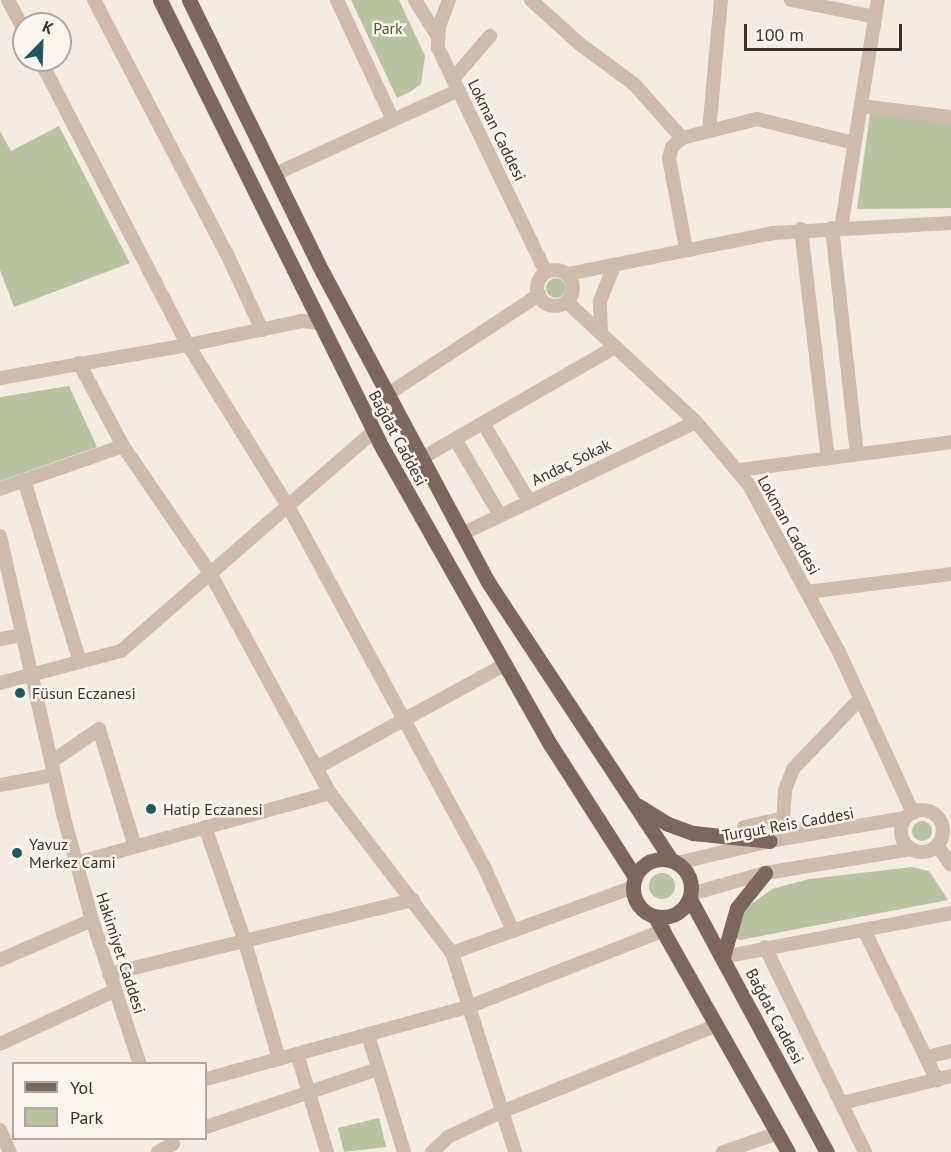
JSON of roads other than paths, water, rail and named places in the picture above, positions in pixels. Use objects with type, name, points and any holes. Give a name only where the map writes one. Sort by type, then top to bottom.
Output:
[{"type":"main road","name":"Bağdat Caddesi","points":[[160,0],[374,432],[504,665],[634,882]]},
{"type":"main road","name":"Bağdat Caddesi","points":[[189,0],[275,174],[462,534],[527,645],[627,796],[674,861]]},
{"type":"main road","points":[[627,796],[657,819],[693,833],[770,841]]},
{"type":"main road","points":[[659,923],[679,912],[690,897],[688,873],[674,861],[650,861],[634,882],[639,906],[659,923],[788,1152]]},
{"type":"main road","points":[[723,957],[737,908],[765,873]]},
{"type":"main road","name":"Bağdat Caddesi","points":[[690,897],[827,1152]]},
{"type":"street","points":[[94,0],[226,252],[262,330]]},
{"type":"street","points":[[337,0],[393,120]]},
{"type":"street","name":"Lokman Caddesi","points":[[415,0],[438,37],[438,48],[546,272]]},
{"type":"street","points":[[438,37],[449,0]]},
{"type":"street","points":[[531,0],[581,45],[634,84],[682,138]]},
{"type":"street","points":[[709,131],[721,0]]},
{"type":"street","points":[[791,0],[875,17]]},
{"type":"street","points":[[857,454],[836,228],[861,106],[878,0]]},
{"type":"street","points":[[275,174],[393,120],[456,84],[490,36]]},
{"type":"street","points":[[46,72],[188,345],[288,506],[404,720],[513,931]]},
{"type":"street","points":[[861,106],[951,117]]},
{"type":"street","points":[[686,249],[669,158],[672,147],[682,138],[757,119],[854,143]]},
{"type":"street","points":[[614,267],[574,288],[567,302],[552,306],[539,295],[538,282],[546,272],[559,269],[568,274],[614,267],[686,249],[801,229],[951,223]]},
{"type":"street","points":[[801,229],[828,458]]},
{"type":"street","points":[[601,333],[600,301],[614,267]]},
{"type":"street","points":[[568,274],[574,288]]},
{"type":"street","points":[[387,393],[539,295]]},
{"type":"street","name":"Lokman Caddesi","points":[[567,302],[696,422],[739,470],[807,592],[860,699],[909,816]]},
{"type":"street","points":[[0,378],[188,345],[302,321],[319,323]]},
{"type":"street","points":[[422,458],[615,347]]},
{"type":"street","points":[[79,363],[123,447],[210,573],[330,793],[452,953],[515,1152]]},
{"type":"street","name":"Andaç Sokak","points":[[462,534],[696,422]]},
{"type":"street","points":[[483,423],[529,501]]},
{"type":"street","points":[[0,683],[121,651],[374,432]]},
{"type":"street","points":[[455,439],[500,515]]},
{"type":"street","points":[[739,470],[951,442]]},
{"type":"street","points":[[0,489],[123,447]]},
{"type":"street","points":[[24,480],[80,662]]},
{"type":"street","name":"Hakimiyet Caddesi","points":[[0,536],[76,863],[114,991],[139,1062]]},
{"type":"street","points":[[807,592],[951,574]]},
{"type":"street","points":[[0,639],[22,635]]},
{"type":"street","points":[[316,768],[504,665]]},
{"type":"street","points":[[783,821],[785,790],[793,769],[860,699]]},
{"type":"street","points":[[0,784],[53,768],[99,729],[135,846]]},
{"type":"street","points":[[76,863],[330,793]]},
{"type":"street","points":[[911,849],[901,835],[909,816],[926,811],[934,815],[942,827],[943,840],[951,865]]},
{"type":"street","points":[[934,815],[951,813]]},
{"type":"street","name":"Turgut Reis Caddesi","points":[[674,861],[909,816]]},
{"type":"street","points":[[744,827],[783,821],[801,836]]},
{"type":"street","points":[[205,827],[244,939],[279,1059]]},
{"type":"street","points":[[690,897],[765,873],[911,849],[923,852],[943,840]]},
{"type":"street","points":[[452,953],[634,882]]},
{"type":"street","points":[[109,974],[244,939],[413,900]]},
{"type":"street","points":[[723,957],[765,947],[865,932],[951,913]]},
{"type":"street","points":[[0,960],[92,920]]},
{"type":"street","points":[[207,1079],[468,1007],[659,923]]},
{"type":"street","points":[[842,1103],[944,1078],[927,1057],[865,932]]},
{"type":"street","points":[[765,947],[866,1152]]},
{"type":"street","points":[[0,1044],[114,991]]},
{"type":"street","points":[[432,1152],[448,1137],[501,1112],[717,1025]]},
{"type":"street","points":[[368,1035],[404,1152]]},
{"type":"street","points":[[927,1057],[951,1051]]},
{"type":"street","points":[[297,1054],[327,1152]]},
{"type":"street","points":[[207,1127],[378,1069]]},
{"type":"street","points":[[0,1130],[10,1152]]},
{"type":"street","points":[[723,1152],[778,1133]]},
{"type":"street","points":[[158,1152],[172,1142]]},
{"type":"place","name":"Füsun Eczanesi","points":[[20,693]]},
{"type":"place","name":"Hatip Eczanesi","points":[[151,809]]},
{"type":"place","name":"Yavuz Merkez Cami","points":[[17,853]]},
{"type":"park label","name":"Park","points":[[388,28]]}]
